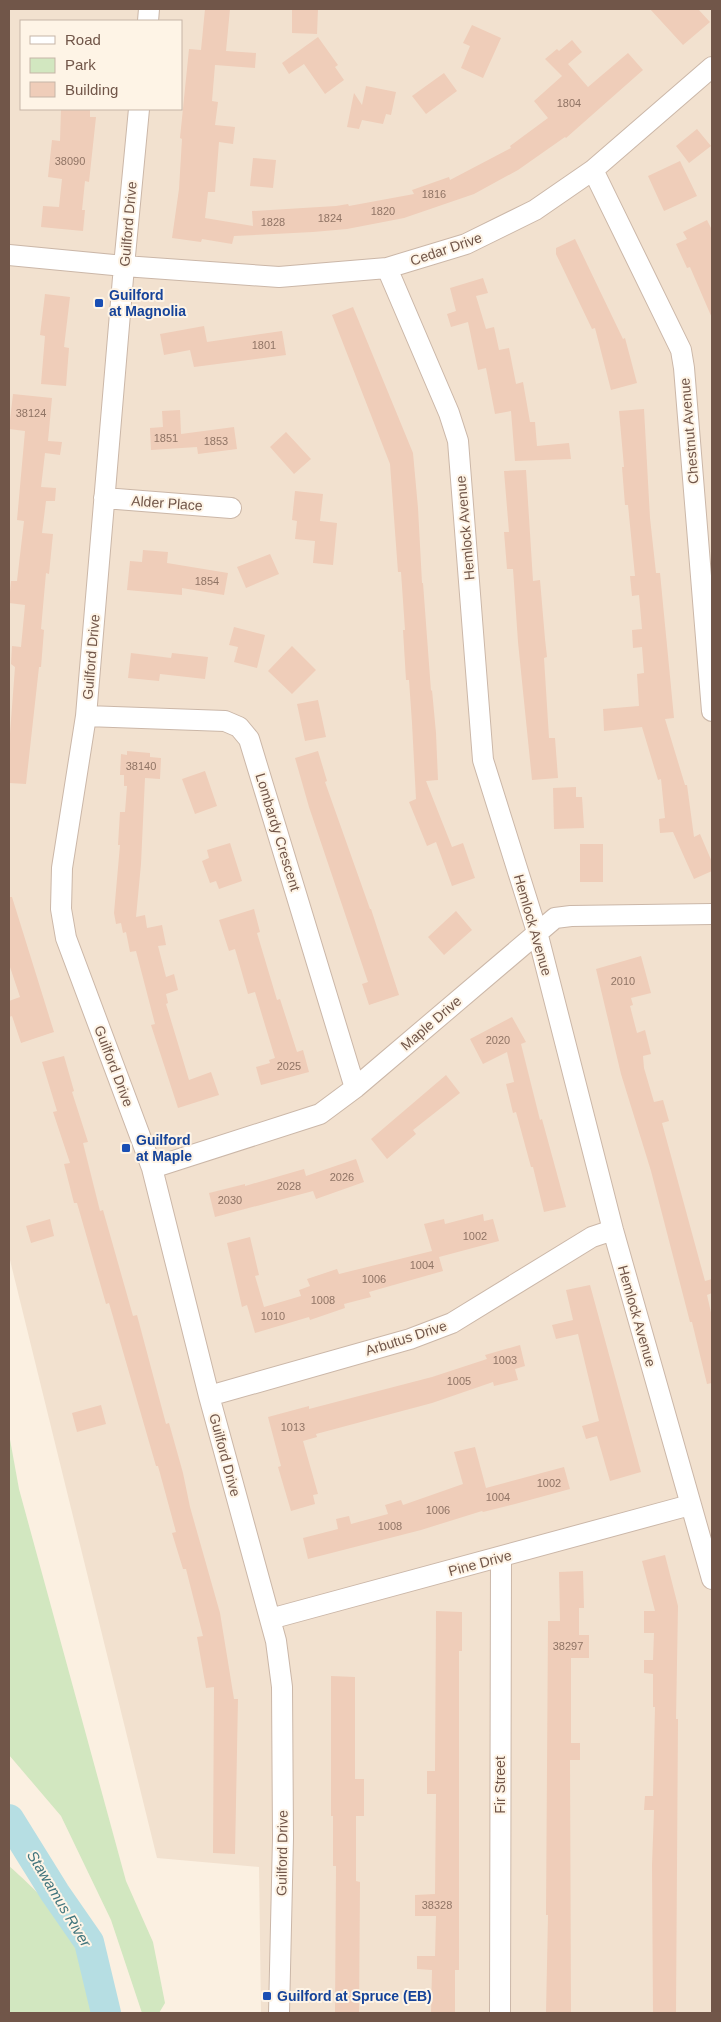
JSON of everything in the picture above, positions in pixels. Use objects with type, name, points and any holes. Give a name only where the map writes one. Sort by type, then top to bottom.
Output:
[{"type":"street","name":"Cedar Drive","points":[[9,255],[279,278],[387,268],[466,244],[535,210],[593,170],[712,66]]},
{"type":"street","name":"Guilford Drive","points":[[139,110],[86,716],[62,868],[61,909],[69,947],[152,1168],[209,1396],[276,1641],[282,1688],[283,1838],[279,2013]]},
{"type":"street","name":"Chestnut Avenue","points":[[593,170],[681,350],[712,711]]},
{"type":"street","name":"Hemlock Avenue","points":[[387,268],[458,441],[483,760],[537,932],[613,1230],[712,1579]]},
{"type":"street","name":"Alder Place","points":[[104,498],[231,508]]},
{"type":"street","name":"Lombardy Crescent","points":[[86,716],[225,721],[239,726],[249,739],[355,1088]]},
{"type":"street","name":"Maple Drive","points":[[152,1168],[320,1114],[355,1088],[555,918],[571,916],[712,914]]},
{"type":"street","name":"Arbutus Drive","points":[[209,1396],[410,1339],[439,1328],[470,1312],[592,1237],[613,1230]]},
{"type":"street","name":"Pine Drive","points":[[270,1619],[690,1505]]},
{"type":"street","name":"Fir Street","points":[[500,2013],[501,1557]]},
{"type":"shaded area","points":[[9,9],[712,9],[712,2013],[261,2013],[259,1867],[157,1858],[9,1256]]},
{"type":"green space","points":[[9,1434],[19,1489],[126,1881],[153,1942],[165,2003],[159,2013],[142,2013],[111,1920],[61,1816],[9,1755]]},
{"type":"green space","points":[[9,1866],[59,1916],[75,1939],[86,1964],[96,2013],[9,2013]]},
{"type":"building","points":[[205,9],[230,9],[226,51],[256,53],[255,68],[215,65],[212,101],[218,102],[215,125],[235,127],[233,144],[219,142],[215,192],[208,192],[205,218],[253,226],[252,211],[348,204],[349,206],[414,194],[412,190],[449,177],[450,180],[511,148],[510,146],[548,118],[534,101],[562,76],[545,59],[557,49],[559,51],[572,40],[582,52],[568,64],[588,87],[628,53],[643,70],[566,138],[518,170],[474,194],[404,218],[347,229],[234,236],[232,244],[202,239],[201,242],[172,238],[179,189],[182,139],[180,138],[189,49],[201,50]]},
{"type":"building","points":[[292,9],[318,9],[317,34],[292,33]]},
{"type":"building","points":[[650,9],[698,9],[710,22],[683,45]]},
{"type":"building","points":[[472,25],[501,38],[483,78],[461,68],[470,46],[463,43]]},
{"type":"building","points":[[318,37],[338,65],[335,67],[344,80],[325,94],[304,64],[289,74],[282,63]]},
{"type":"building","points":[[444,73],[457,91],[426,114],[412,96]]},
{"type":"building","points":[[366,86],[396,92],[391,115],[386,114],[383,124],[362,120],[359,129],[347,127],[354,93],[362,105]]},
{"type":"building","points":[[61,110],[90,110],[90,117],[96,117],[89,182],[85,181],[82,210],[85,210],[83,231],[41,227],[43,206],[59,207],[62,179],[48,177],[52,140],[60,141]]},
{"type":"building","points":[[697,129],[711,146],[689,163],[676,146]]},
{"type":"building","points":[[253,158],[276,160],[273,188],[250,186]]},
{"type":"building","points":[[680,161],[697,196],[664,211],[648,176]]},
{"type":"building","points":[[707,220],[712,230],[712,318],[690,267],[687,268],[676,244],[687,239],[683,232]]},
{"type":"building","points":[[575,239],[623,339],[625,338],[637,383],[611,390],[595,328],[592,329],[556,254],[556,248]]},
{"type":"building","points":[[483,278],[488,293],[476,296],[486,329],[494,327],[499,350],[509,348],[516,384],[523,382],[530,422],[535,422],[537,446],[569,443],[571,459],[515,461],[511,411],[495,414],[486,368],[478,370],[468,322],[451,327],[447,314],[456,311],[450,288]]},
{"type":"building","points":[[45,294],[70,297],[64,347],[69,348],[66,386],[41,384],[45,336],[40,335]]},
{"type":"building","points":[[353,307],[413,453],[422,583],[436,733],[438,780],[426,781],[452,847],[463,843],[475,878],[452,886],[436,842],[427,846],[409,802],[416,799],[412,723],[409,680],[406,680],[401,572],[398,572],[390,464],[332,315]]},
{"type":"building","points":[[204,326],[207,342],[282,331],[286,355],[194,367],[190,350],[164,355],[160,334]]},
{"type":"building","points":[[13,394],[52,398],[48,441],[62,442],[60,455],[45,453],[41,487],[56,488],[55,501],[46,501],[42,533],[53,534],[49,574],[46,573],[41,629],[44,630],[41,667],[39,667],[26,784],[9,783],[9,747],[15,667],[11,664],[12,646],[21,647],[25,605],[9,603],[11,581],[17,581],[24,521],[17,520],[25,431],[9,429]]},
{"type":"building","points":[[644,409],[650,518],[656,573],[660,573],[674,718],[665,719],[685,785],[687,785],[694,837],[700,834],[712,862],[712,871],[694,879],[673,832],[660,833],[659,819],[665,818],[661,779],[658,780],[642,727],[604,731],[603,709],[639,706],[637,674],[644,673],[642,647],[633,648],[632,630],[642,629],[639,595],[632,596],[630,576],[635,576],[628,505],[625,505],[619,411]]},
{"type":"building","points":[[180,410],[181,434],[234,427],[237,449],[198,454],[197,447],[151,450],[150,428],[163,427],[162,411]]},
{"type":"building","points":[[286,432],[311,459],[294,474],[270,447]]},
{"type":"building","points":[[526,470],[533,581],[540,580],[547,657],[544,658],[549,738],[555,738],[558,778],[532,780],[518,642],[513,569],[507,569],[504,532],[509,532],[504,471]]},
{"type":"building","points":[[295,491],[323,494],[320,521],[337,523],[333,565],[313,563],[315,541],[295,539],[297,521],[292,520]]},
{"type":"building","points":[[143,550],[168,552],[167,563],[228,573],[224,595],[182,588],[182,595],[127,590],[130,561],[142,562]]},
{"type":"building","points":[[270,554],[279,574],[246,588],[237,567]]},
{"type":"building","points":[[234,627],[265,635],[257,668],[234,662],[238,647],[229,645]]},
{"type":"building","points":[[292,646],[316,670],[292,694],[268,671]]},
{"type":"building","points":[[131,653],[171,658],[172,653],[208,657],[205,679],[160,674],[159,681],[128,678]]},
{"type":"building","points":[[318,700],[326,737],[305,741],[297,704]]},
{"type":"building","points":[[127,751],[150,753],[150,757],[161,758],[160,779],[145,778],[141,864],[136,917],[145,915],[147,928],[162,925],[166,945],[158,946],[166,977],[174,974],[178,990],[166,994],[168,1003],[166,1004],[189,1080],[211,1072],[219,1095],[178,1108],[151,1025],[155,1024],[136,951],[130,952],[126,932],[123,933],[121,923],[116,924],[114,913],[120,845],[118,845],[120,812],[125,812],[127,786],[124,786],[124,775],[120,775],[121,754],[127,755]]},
{"type":"building","points":[[318,751],[327,781],[325,782],[371,909],[399,995],[369,1005],[362,984],[368,982],[309,807],[295,758]]},
{"type":"building","points":[[205,771],[217,806],[195,814],[182,779]]},
{"type":"building","points":[[576,787],[576,797],[582,797],[584,828],[554,829],[553,788]]},
{"type":"building","points":[[230,843],[242,881],[219,889],[216,881],[210,883],[202,861],[209,858],[207,850]]},
{"type":"building","points":[[580,844],[603,844],[603,882],[580,882]]},
{"type":"building","points":[[9,897],[12,897],[54,1032],[21,1043],[12,1016],[9,1017],[9,1001],[20,997],[9,964]]},
{"type":"building","points":[[254,909],[260,932],[257,933],[277,1000],[280,999],[297,1052],[303,1050],[309,1072],[261,1085],[256,1067],[270,1063],[269,1060],[275,1058],[255,992],[248,994],[235,949],[229,951],[219,920]]},
{"type":"building","points":[[456,911],[472,930],[444,955],[428,937]]},
{"type":"building","points":[[641,956],[651,993],[631,998],[633,1005],[630,1006],[637,1033],[645,1030],[651,1054],[643,1056],[644,1068],[654,1102],[663,1100],[669,1121],[662,1123],[705,1281],[712,1279],[712,1293],[707,1295],[712,1317],[712,1383],[707,1384],[651,1171],[621,1074],[596,969]]},
{"type":"building","points":[[512,1017],[526,1042],[521,1044],[540,1120],[542,1119],[566,1207],[544,1212],[533,1167],[531,1167],[516,1112],[513,1113],[506,1084],[514,1082],[507,1052],[483,1064],[470,1039]]},
{"type":"building","points":[[64,1056],[74,1091],[72,1092],[88,1142],[83,1143],[100,1211],[103,1210],[133,1316],[137,1315],[166,1424],[169,1423],[183,1473],[190,1507],[220,1613],[234,1699],[238,1699],[235,1854],[213,1853],[214,1687],[206,1688],[197,1637],[203,1636],[186,1569],[183,1569],[172,1533],[176,1532],[158,1466],[156,1466],[109,1303],[106,1304],[77,1203],[74,1203],[64,1164],[70,1163],[53,1112],[57,1111],[42,1062]]},
{"type":"building","points":[[446,1075],[460,1093],[413,1130],[416,1134],[387,1159],[371,1139]]},
{"type":"building","points":[[356,1159],[364,1182],[316,1199],[313,1191],[215,1217],[209,1193],[245,1184],[245,1186],[304,1169],[306,1176]]},
{"type":"building","points":[[483,1214],[484,1221],[493,1219],[499,1241],[439,1257],[443,1271],[369,1292],[371,1297],[344,1304],[345,1308],[310,1320],[309,1317],[255,1333],[247,1305],[242,1307],[227,1243],[250,1237],[259,1275],[255,1276],[264,1307],[301,1296],[299,1290],[310,1286],[307,1279],[337,1269],[339,1274],[432,1251],[424,1224],[444,1219],[445,1224]]},
{"type":"building","points":[[50,1219],[54,1236],[31,1243],[26,1226]]},
{"type":"building","points":[[590,1285],[641,1472],[610,1481],[597,1436],[586,1439],[582,1426],[599,1421],[578,1334],[556,1339],[552,1325],[573,1320],[566,1290]]},
{"type":"building","points":[[520,1345],[525,1366],[515,1369],[518,1380],[494,1386],[493,1382],[432,1403],[316,1434],[317,1437],[303,1441],[318,1494],[313,1495],[315,1504],[291,1511],[278,1467],[281,1466],[268,1417],[309,1406],[309,1409],[432,1377],[487,1359],[485,1355]]},
{"type":"building","points":[[101,1405],[106,1424],[77,1432],[72,1413]]},
{"type":"building","points":[[475,1447],[486,1488],[564,1467],[570,1489],[308,1559],[303,1538],[338,1529],[336,1519],[349,1516],[351,1524],[388,1514],[385,1505],[401,1500],[403,1505],[463,1484],[454,1452]]},
{"type":"building","points":[[665,1555],[678,1606],[676,2013],[653,2013],[652,1865],[654,1810],[644,1810],[645,1796],[653,1796],[655,1707],[653,1707],[653,1674],[644,1673],[644,1660],[653,1660],[654,1633],[644,1633],[644,1611],[655,1611],[642,1561]]},
{"type":"building","points":[[583,1571],[584,1608],[579,1608],[579,1635],[589,1635],[589,1658],[571,1658],[571,1743],[580,1743],[580,1760],[570,1760],[571,2013],[546,2013],[548,1621],[560,1621],[559,1572]]},
{"type":"building","points":[[436,1611],[462,1612],[462,1651],[459,1651],[459,1970],[455,1970],[455,2013],[431,2013],[432,1970],[417,1969],[417,1956],[435,1956],[436,1916],[415,1916],[415,1895],[435,1894],[436,1794],[427,1794],[427,1771],[435,1771]]},
{"type":"building","points":[[331,1676],[355,1677],[355,1779],[364,1779],[364,1816],[356,1816],[356,1881],[360,1882],[359,2013],[335,2013],[336,1866],[333,1866],[333,1816],[331,1816]]},
{"type":"waterway","name":"Stawamus River","points":[[9,1819],[55,1893],[89,1942],[106,2013]]},
{"type":"place","name":"Guilford at Magnolia","points":[[99,303]]},
{"type":"place","name":"Guilford at Maple","points":[[126,1148]]},
{"type":"place","name":"Guilford at Spruce (EB)","points":[[267,1996]]}]
